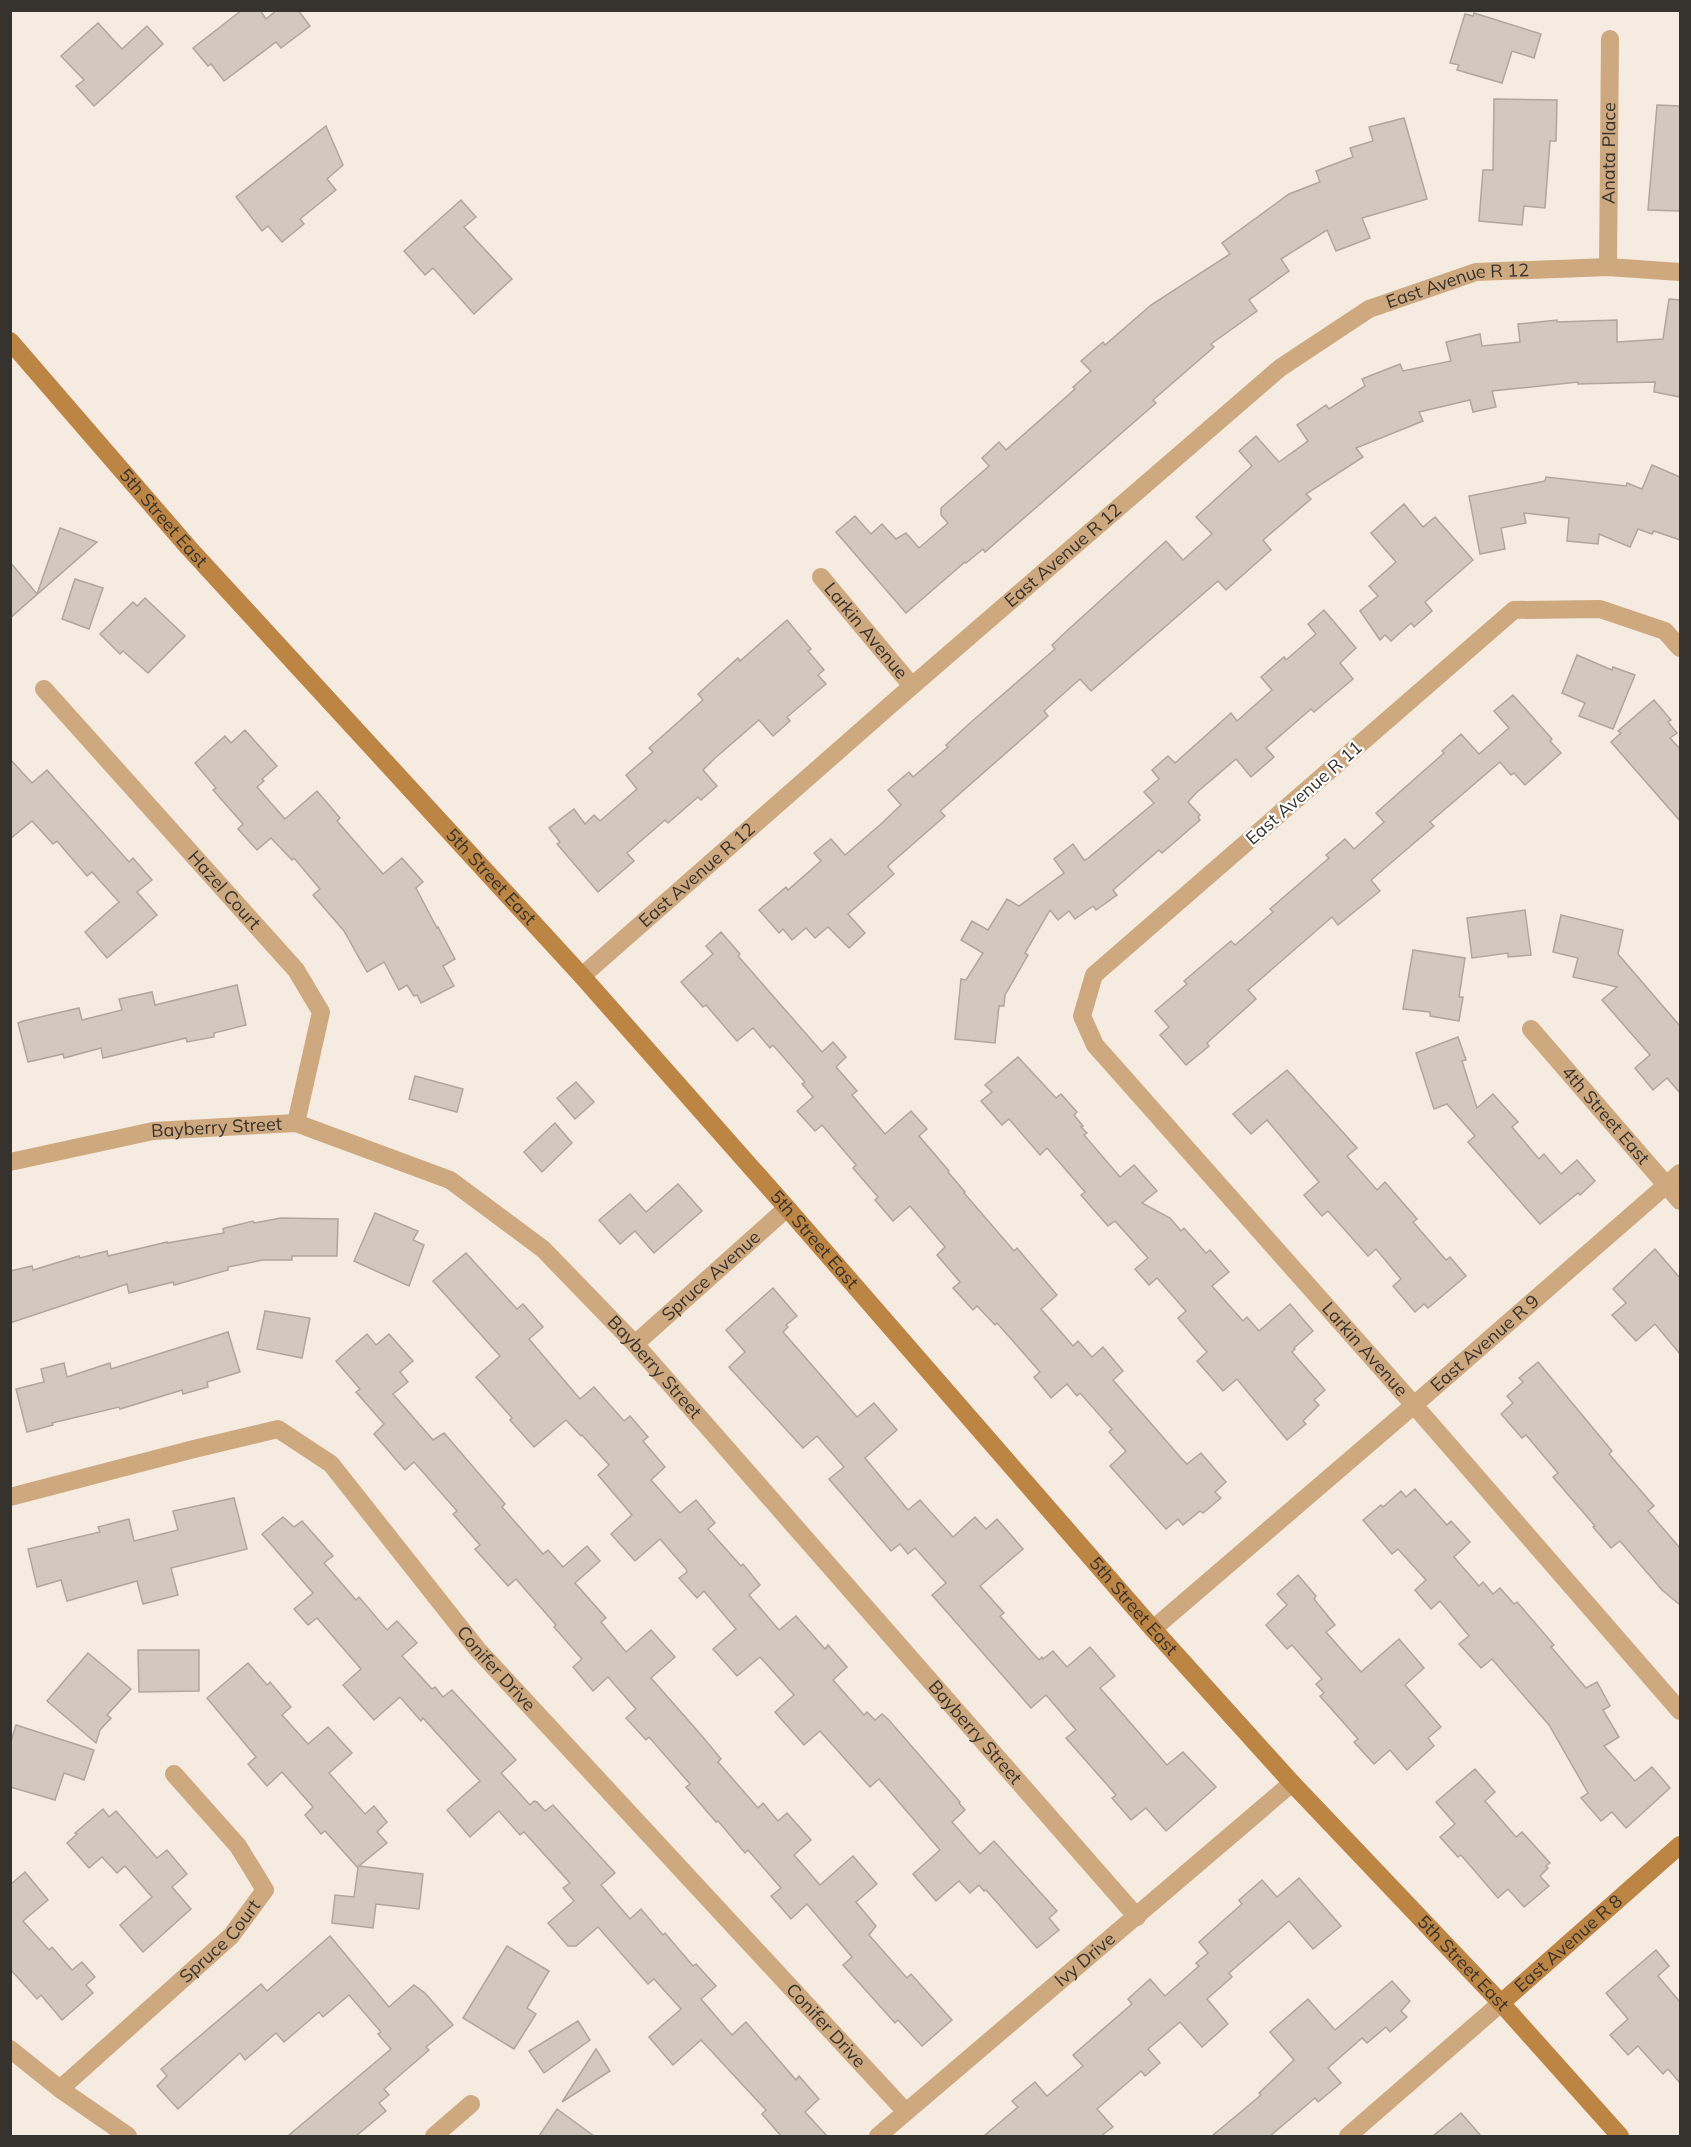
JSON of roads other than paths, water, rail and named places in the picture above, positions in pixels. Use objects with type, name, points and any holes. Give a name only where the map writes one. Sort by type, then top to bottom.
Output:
[{"type":"street","name":"Anata Place","points":[[1608,267],[1610,39]]},
{"type":"street","name":"East Avenue R 12","points":[[582,976],[912,686],[1280,368],[1369,309],[1476,272],[1608,267],[1680,272]]},
{"type":"street","name":"5th Street East","points":[[10,341],[188,547],[582,976],[1153,1629],[1292,1783],[1501,2003],[1620,2136]]},
{"type":"street","name":"Larkin Avenue","points":[[821,578],[912,686]]},
{"type":"street","name":"East Avenue R 11","points":[[1094,975],[1514,610],[1600,609],[1665,631],[1680,648]]},
{"type":"street","name":"Hazel Court","points":[[44,689],[296,970],[321,1012],[296,1123]]},
{"type":"street","name":"Larkin Avenue","points":[[1094,975],[1082,1016],[1095,1045],[1414,1405],[1680,1711]]},
{"type":"street","name":"4th Street East","points":[[1530,1029],[1680,1201]]},
{"type":"street","name":"Bayberry Street","points":[[10,1162],[153,1131],[296,1123],[450,1180],[543,1250],[635,1344],[1137,1917]]},
{"type":"street","name":"East Avenue R 9","points":[[1153,1629],[1680,1173]]},
{"type":"street","name":"Spruce Avenue","points":[[635,1344],[787,1208]]},
{"type":"street","name":"Conifer Drive","points":[[10,1497],[278,1429],[331,1464],[478,1650],[906,2112]]},
{"type":"street","name":"Spruce Court","points":[[60,2089],[231,1936],[265,1890],[238,1846],[174,1774]]},
{"type":"street","name":"Ivy Drive","points":[[878,2136],[1292,1783]]},
{"type":"street","name":"East Avenue R 8","points":[[1348,2136],[1680,1845]]},
{"type":"street","points":[[10,2049],[60,2089],[128,2136]]},
{"type":"street","points":[[434,2136],[471,2103]]}]
